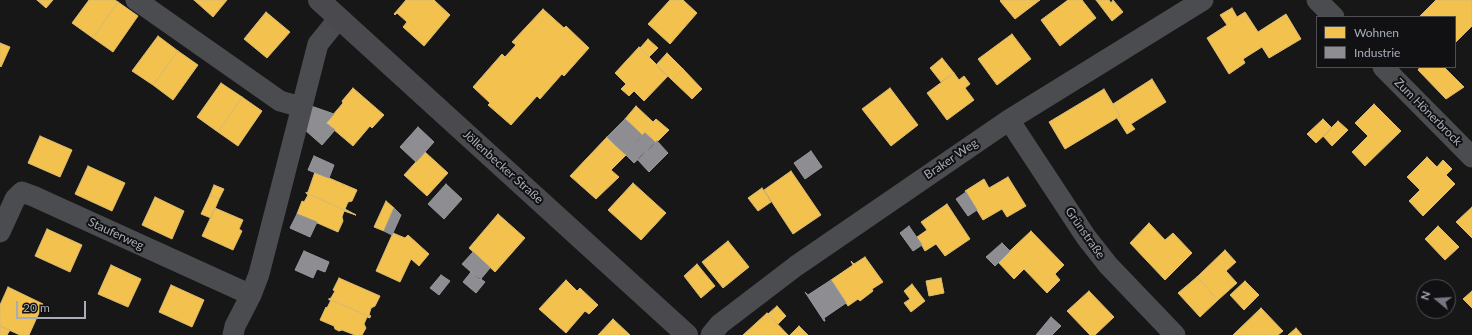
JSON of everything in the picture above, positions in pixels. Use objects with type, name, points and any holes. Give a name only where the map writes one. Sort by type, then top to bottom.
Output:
[{"type":"main road","name":"Jöllenbecker Straße","points":[[319,0],[687,335]]},
{"type":"street","points":[[136,0],[280,101],[301,107]]},
{"type":"street","name":"Braker Weg","points":[[711,335],[720,324],[796,266],[1009,120],[1203,0]]},
{"type":"street","points":[[1317,0],[1333,16]]},
{"type":"street","points":[[233,335],[235,326],[251,295],[259,274],[318,44],[339,18]]},
{"type":"street","name":"Zum Hönerbrock","points":[[1384,68],[1472,157]]},
{"type":"street","name":"Grünstraße","points":[[1009,120],[1086,237],[1108,265],[1175,335]]},
{"type":"street","name":"Stauferweg","points":[[0,232],[15,199],[22,192],[251,295]]},
{"type":"building: Wohnen","points":[[37,0],[53,0],[46,8]]},
{"type":"building: Wohnen","points":[[89,0],[115,0],[118,2],[93,38],[72,23]]},
{"type":"building: Wohnen","points":[[194,0],[227,0],[213,17]]},
{"type":"building: Wohnen","points":[[406,0],[434,0],[450,15],[424,46],[403,27],[407,22],[397,13],[395,15],[394,14]]},
{"type":"building: Wohnen","points":[[670,0],[683,0],[697,13],[670,44],[648,24]]},
{"type":"building: Wohnen","points":[[1040,0],[1015,19],[1000,1]]},
{"type":"building: Wohnen","points":[[1068,0],[1082,0],[1096,18],[1060,46],[1041,20]]},
{"type":"building: Wohnen","points":[[1096,0],[1109,0],[1111,3],[1113,0],[1123,12],[1112,21]]},
{"type":"building: Wohnen","points":[[1436,0],[1472,0],[1472,26],[1456,42],[1456,16],[1420,16]]},
{"type":"building: Wohnen","points":[[118,2],[138,16],[113,52],[93,38]]},
{"type":"building: Wohnen","points":[[1232,8],[1237,17],[1245,12],[1258,32],[1286,14],[1301,39],[1269,58],[1262,47],[1243,59],[1245,63],[1229,74],[1207,38],[1227,25],[1220,15]]},
{"type":"building: Wohnen","points":[[543,9],[564,28],[566,26],[589,48],[564,76],[562,74],[540,99],[537,96],[511,125],[488,105],[490,103],[473,87],[502,54],[505,57],[516,45],[512,42]]},
{"type":"building: Wohnen","points":[[266,12],[290,32],[267,58],[244,39]]},
{"type":"building: Wohnen","points":[[1012,34],[1031,59],[997,85],[978,59]]},
{"type":"building: Wohnen","points":[[158,36],[178,51],[153,85],[132,71]]},
{"type":"building: Wohnen","points":[[648,39],[658,48],[649,57],[640,48]]},
{"type":"building: Wohnen","points":[[0,43],[10,47],[1,67],[0,66]]},
{"type":"building: Wohnen","points":[[639,47],[668,76],[644,101],[634,91],[629,96],[621,89],[626,84],[615,73]]},
{"type":"building: Wohnen","points":[[178,51],[198,65],[173,100],[153,85]]},
{"type":"building: Wohnen","points":[[667,53],[683,69],[672,80],[656,65]]},
{"type":"building: Wohnen","points":[[942,58],[954,73],[941,82],[930,68]]},
{"type":"building: Wohnen","points":[[1419,68],[1445,68],[1464,87],[1446,99],[1418,70]]},
{"type":"building: Wohnen","points":[[683,69],[702,89],[692,99],[672,80]]},
{"type":"building: Wohnen","points":[[954,73],[959,80],[964,76],[970,84],[965,88],[974,100],[947,120],[927,93]]},
{"type":"building: Wohnen","points":[[1152,79],[1166,102],[1131,124],[1135,129],[1127,134],[1117,118],[1120,116],[1113,104]]},
{"type":"building: Wohnen","points":[[221,83],[242,97],[218,132],[197,117]]},
{"type":"building: Wohnen","points":[[353,88],[384,115],[372,128],[370,126],[353,146],[326,123],[343,103],[342,101]]},
{"type":"building: Wohnen","points":[[890,88],[918,125],[891,146],[862,109]]},
{"type":"building: Wohnen","points":[[1104,89],[1120,116],[1065,149],[1049,122]]},
{"type":"building: Wohnen","points":[[242,97],[262,111],[238,146],[218,132]]},
{"type":"building: Wohnen","points":[[1374,104],[1401,131],[1365,166],[1352,152],[1368,136],[1355,123]]},
{"type":"building: Wohnen","points":[[636,106],[653,122],[656,119],[669,130],[656,143],[645,133],[642,135],[625,119]]},
{"type":"building: Wohnen","points":[[1323,119],[1332,128],[1316,143],[1307,134]]},
{"type":"building: Wohnen","points":[[1338,121],[1348,130],[1332,146],[1323,136]]},
{"type":"building: Wohnen","points":[[40,136],[72,150],[60,177],[28,163]]},
{"type":"building: Wohnen","points":[[607,137],[626,155],[611,170],[619,177],[596,199],[570,176]]},
{"type":"building: Wohnen","points":[[425,152],[448,173],[427,196],[404,175]]},
{"type":"building: Wohnen","points":[[1427,157],[1437,167],[1443,160],[1452,169],[1446,175],[1455,184],[1423,216],[1409,201],[1420,190],[1407,177]]},
{"type":"building: Wohnen","points":[[88,166],[125,183],[112,211],[75,194]]},
{"type":"building: Wohnen","points":[[791,171],[821,215],[793,234],[764,190]]},
{"type":"building: Wohnen","points":[[315,172],[357,190],[352,201],[348,202],[345,209],[356,215],[306,193],[308,192]]},
{"type":"building: Wohnen","points":[[1008,177],[1026,206],[1007,217],[1002,209],[983,220],[965,191],[984,179],[989,188]]},
{"type":"building: Wohnen","points":[[633,183],[666,213],[641,240],[608,210]]},
{"type":"building: Wohnen","points":[[214,185],[224,189],[219,199],[210,195]]},
{"type":"building: Wohnen","points":[[762,188],[771,202],[758,211],[748,198]]},
{"type":"building: Wohnen","points":[[306,193],[356,215],[344,211],[342,217],[343,221],[338,232],[297,214],[302,201],[304,202],[308,195]]},
{"type":"building: Wohnen","points":[[210,195],[219,199],[211,218],[201,214]]},
{"type":"building: Wohnen","points":[[155,197],[184,211],[172,239],[142,225]]},
{"type":"building: Wohnen","points":[[386,201],[394,208],[384,231],[374,227]]},
{"type":"building: Wohnen","points":[[947,204],[970,239],[945,256],[936,244],[925,251],[917,237],[927,230],[921,222]]},
{"type":"building: Wohnen","points":[[1472,207],[1472,238],[1456,222]]},
{"type":"building: Wohnen","points":[[215,208],[243,220],[239,229],[242,231],[233,250],[202,236]]},
{"type":"building: Wohnen","points":[[498,214],[525,238],[495,272],[469,248]]},
{"type":"building: Wohnen","points":[[1149,223],[1165,240],[1173,233],[1192,253],[1165,280],[1130,243]]},
{"type":"building: Wohnen","points":[[1438,226],[1459,247],[1445,260],[1425,239]]},
{"type":"building: Wohnen","points":[[47,229],[82,245],[70,272],[35,256]]},
{"type":"building: Wohnen","points":[[1031,231],[1064,265],[1055,274],[1060,280],[1047,293],[1024,269],[1014,279],[998,262]]},
{"type":"building: Wohnen","points":[[393,233],[405,238],[408,235],[429,254],[419,266],[411,259],[400,282],[376,271]]},
{"type":"building: Wohnen","points":[[728,241],[749,267],[723,288],[702,262]]},
{"type":"building: Wohnen","points":[[1225,250],[1236,262],[1226,271],[1237,283],[1218,300],[1197,277]]},
{"type":"building: Wohnen","points":[[865,257],[883,282],[872,289],[873,291],[860,301],[858,299],[848,306],[831,280],[853,265],[851,261],[854,264]]},
{"type":"building: Wohnen","points":[[697,264],[715,286],[701,298],[684,276]]},
{"type":"building: Wohnen","points":[[111,265],[141,279],[128,307],[98,294]]},
{"type":"building: Wohnen","points":[[1197,277],[1218,300],[1200,317],[1178,293]]},
{"type":"building: Wohnen","points":[[339,278],[380,296],[375,306],[371,308],[369,315],[371,316],[370,317],[329,299],[335,291],[333,290]]},
{"type":"building: Wohnen","points":[[941,278],[944,293],[929,296],[926,281]]},
{"type":"building: Wohnen","points":[[566,280],[577,291],[580,288],[598,305],[589,314],[585,311],[566,333],[539,309]]},
{"type":"building: Wohnen","points":[[1245,281],[1259,295],[1244,310],[1230,295]]},
{"type":"building: Wohnen","points":[[912,284],[925,301],[911,312],[904,303],[910,299],[904,291]]},
{"type":"building: Wohnen","points":[[171,285],[204,300],[192,327],[159,312]]},
{"type":"building: Wohnen","points":[[8,287],[43,304],[29,335],[20,335],[0,326],[0,305]]},
{"type":"building: Wohnen","points":[[1089,291],[1114,317],[1095,335],[1090,335],[1067,311]]},
{"type":"building: Wohnen","points":[[1472,291],[1472,308],[1463,299]]},
{"type":"building: Wohnen","points":[[329,299],[370,317],[367,317],[364,324],[366,328],[362,335],[355,335],[342,330],[339,331],[335,329],[334,326],[320,320],[331,300]]},
{"type":"building: Wohnen","points":[[777,306],[786,316],[778,324],[768,314]]},
{"type":"building: Wohnen","points":[[1261,308],[1283,331],[1278,335],[1233,335]]},
{"type":"building: Wohnen","points":[[767,313],[788,335],[743,335]]},
{"type":"building: Wohnen","points":[[613,319],[630,335],[598,335]]},
{"type":"building: Wohnen","points":[[0,326],[10,330],[7,335],[0,335]]},
{"type":"building: Wohnen","points":[[799,326],[808,335],[790,335]]},
{"type":"building: Wohnen","points":[[1296,328],[1302,335],[1288,335]]},
{"type":"building: Industrie","points":[[311,106],[334,114],[326,123],[335,130],[322,145],[305,130]]},
{"type":"building: Industrie","points":[[625,119],[642,135],[625,154],[607,137]]},
{"type":"building: Industrie","points":[[418,127],[434,142],[416,162],[400,147]]},
{"type":"building: Industrie","points":[[645,133],[656,143],[634,163],[625,154]]},
{"type":"building: Industrie","points":[[657,141],[668,153],[649,172],[637,159]]},
{"type":"building: Industrie","points":[[811,151],[822,167],[805,179],[794,163]]},
{"type":"building: Industrie","points":[[314,156],[334,165],[329,178],[308,170]]},
{"type":"building: Industrie","points":[[446,184],[462,199],[444,219],[428,204]]},
{"type":"building: Industrie","points":[[966,192],[977,210],[968,216],[956,199]]},
{"type":"building: Industrie","points":[[394,208],[401,215],[392,235],[384,231]]},
{"type":"building: Industrie","points":[[297,214],[317,222],[310,237],[290,228]]},
{"type":"building: Industrie","points":[[909,226],[922,245],[913,251],[900,233]]},
{"type":"building: Industrie","points":[[1002,243],[1010,251],[995,266],[986,257]]},
{"type":"building: Industrie","points":[[304,251],[329,262],[325,272],[317,269],[313,278],[295,270]]},
{"type":"building: Industrie","points":[[473,252],[490,268],[480,280],[462,264]]},
{"type":"building: Industrie","points":[[471,272],[485,282],[476,293],[463,282]]},
{"type":"building: Industrie","points":[[441,275],[450,281],[439,295],[430,288]]},
{"type":"building: Industrie","points":[[831,280],[846,303],[824,318],[824,321],[805,292],[808,295]]},
{"type":"building: Industrie","points":[[1051,317],[1061,326],[1052,335],[1036,335]]}]
